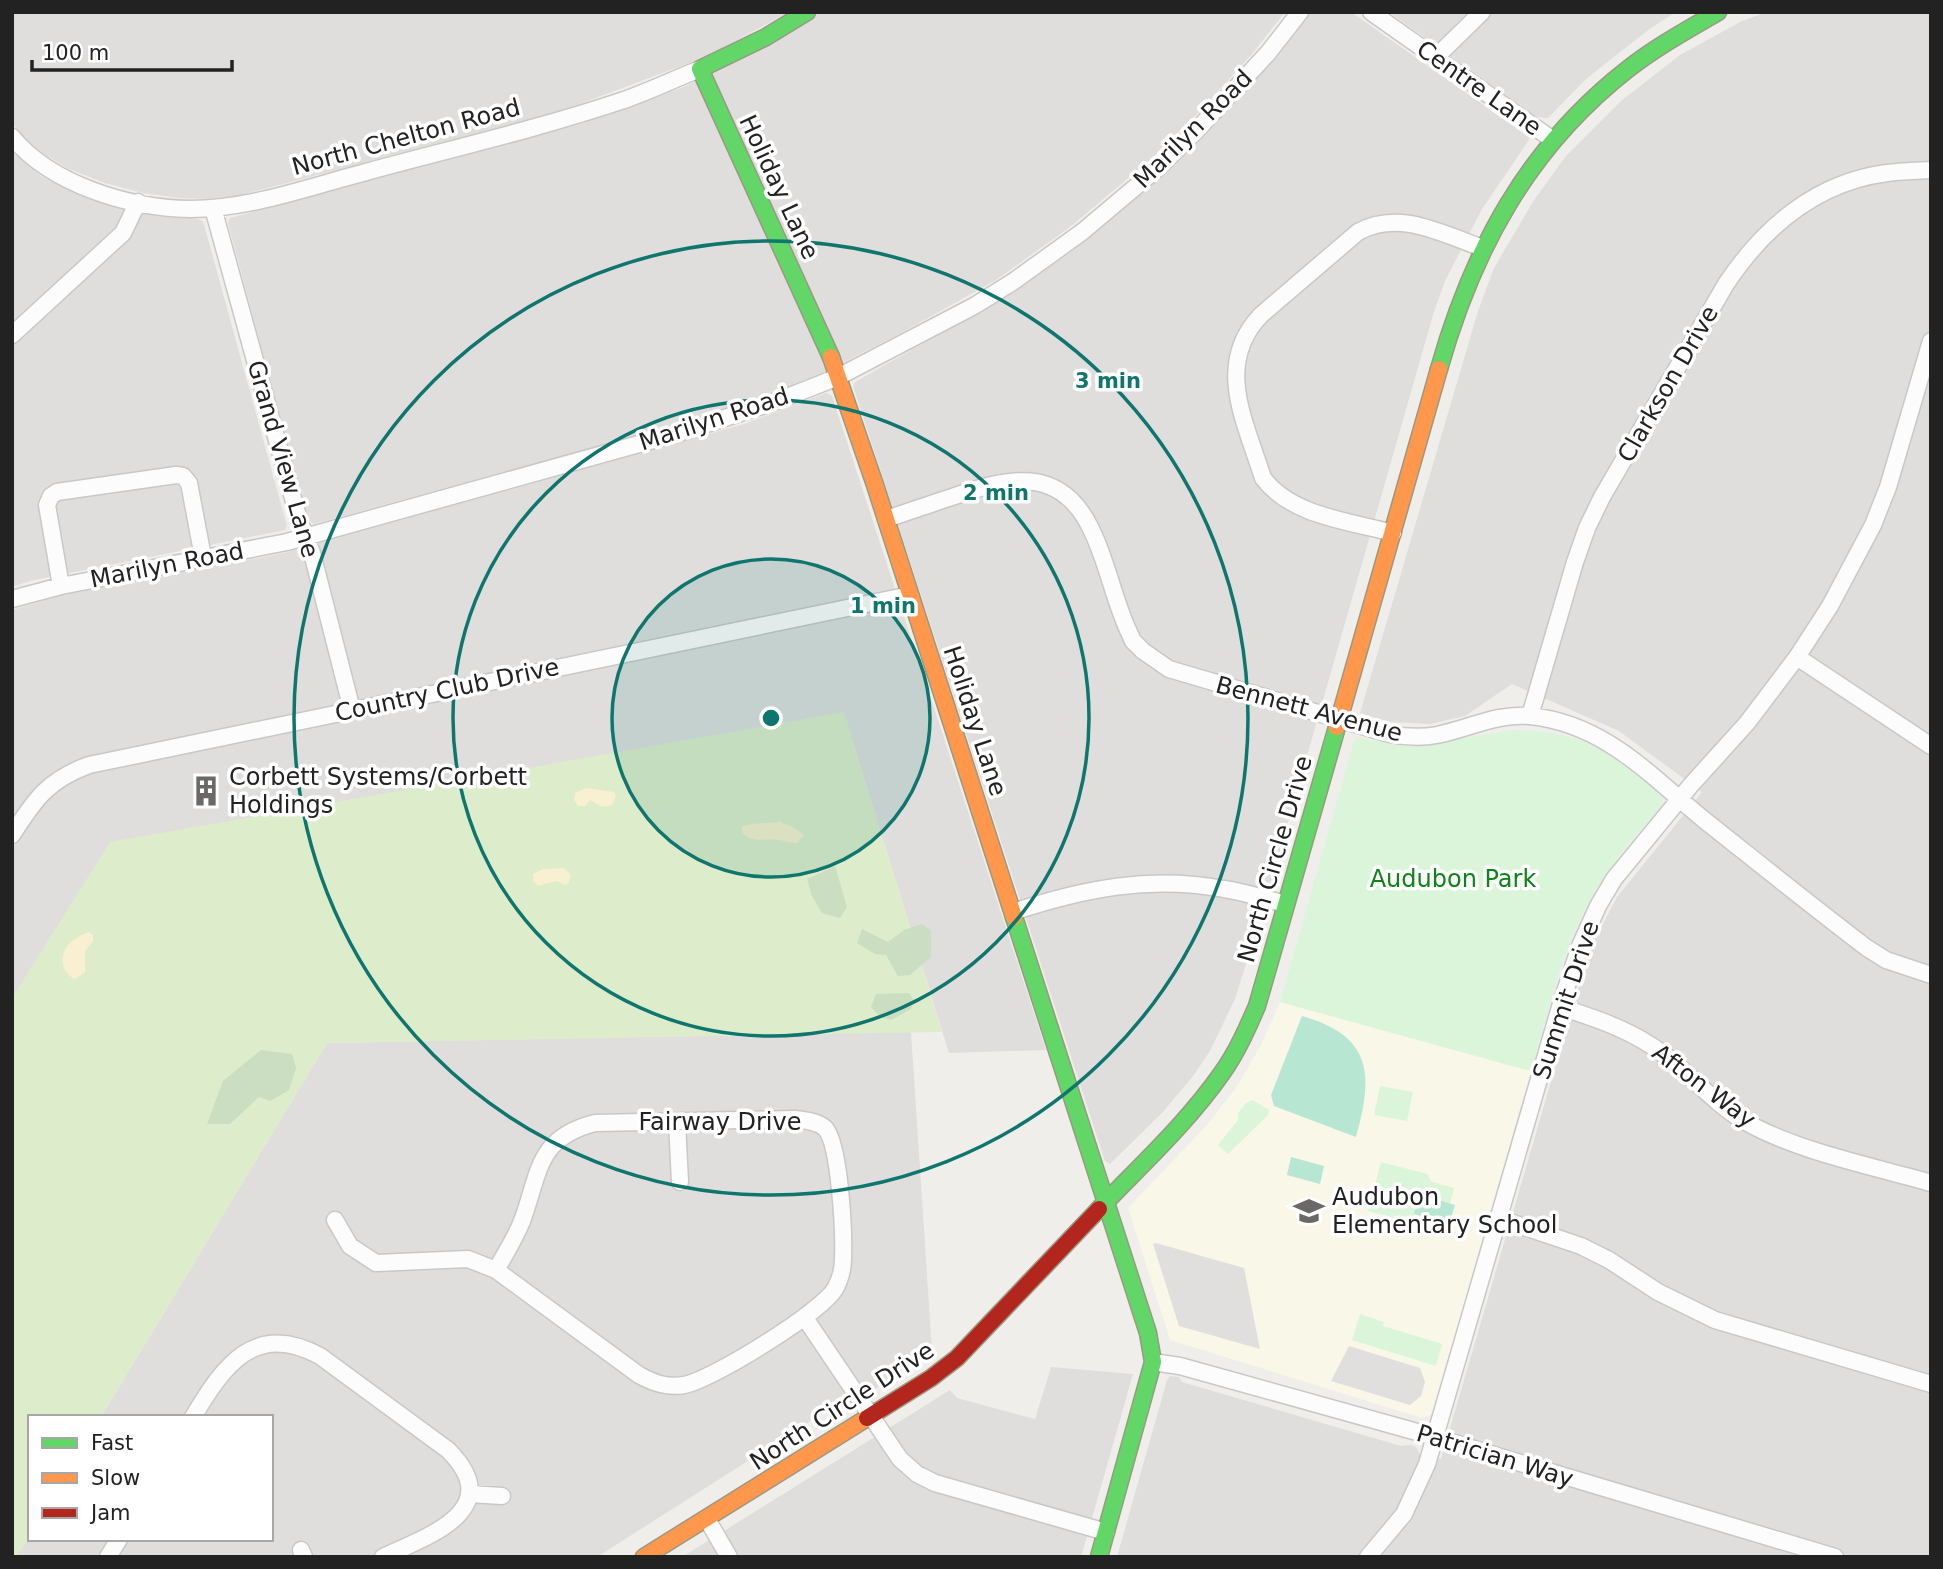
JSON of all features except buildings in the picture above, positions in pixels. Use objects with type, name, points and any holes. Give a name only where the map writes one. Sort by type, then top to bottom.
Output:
[{"type":"main road","name":"North Chelton Road","points":[[700,69],[766,37],[807,12]]},
{"type":"main road","name":"North Circle Drive","points":[[644,1557],[931,1378],[957,1358],[1201,1102],[1231,1060],[1257,1006],[1456,315],[1483,248],[1508,203],[1553,140],[1619,76],[1663,44],[1718,12]]},
{"type":"main road","name":"Holiday Lane","points":[[700,69],[827,346],[838,377],[1108,1202],[1149,1333],[1153,1362]]},
{"type":"main road","points":[[1099,1557],[1153,1362]]},
{"type":"street","name":"Marilyn Road","points":[[12,599],[61,586],[287,542],[694,428],[777,401],[838,377],[974,306],[1082,232],[1158,168],[1197,130],[1268,53],[1300,12]]},
{"type":"street","name":"Centre Lane","points":[[1371,12],[1553,140]]},
{"type":"street","points":[[1435,58],[1482,12]]},
{"type":"street","name":"North Chelton Road","points":[[12,137],[33,157],[58,174],[103,193],[165,207],[213,208],[258,200],[504,135],[624,100],[700,69]]},
{"type":"street","name":"Clarkson Drive","points":[[1530,716],[1575,562],[1602,497],[1726,284],[1744,258],[1788,214],[1827,191],[1869,176],[1931,170]]},
{"type":"street","points":[[12,335],[123,233],[138,202]]},
{"type":"street","name":"Grand View Lane","points":[[213,208],[306,536],[352,710]]},
{"type":"street","points":[[1393,533],[1292,505],[1270,488],[1263,478],[1235,382],[1238,349],[1251,325],[1261,315],[1358,232],[1370,225],[1408,222],[1483,248]]},
{"type":"street","name":"Summit Drive","points":[[1368,1557],[1404,1514],[1435,1438],[1580,946],[1605,894],[1632,855],[1747,723],[1797,657],[1830,606],[1873,525],[1904,438],[1931,341]]},
{"type":"street","points":[[61,586],[47,505],[51,496],[57,492],[183,476],[189,483],[203,557]]},
{"type":"street","name":"Bennett Avenue","points":[[886,519],[998,482],[1030,481],[1045,485],[1072,500],[1082,512],[1099,545],[1133,641],[1155,661],[1192,677],[1389,734],[1417,737],[1437,735],[1501,717],[1530,716],[1581,729],[1612,744],[1645,768],[1679,799],[1867,948],[1886,960],[1931,975]]},
{"type":"street","name":"Country Club Drive","points":[[12,835],[44,790],[56,780],[80,768],[910,595]]},
{"type":"street","points":[[1797,657],[1931,746]]},
{"type":"street","points":[[1013,912],[1077,892],[1163,883],[1223,888],[1286,904]]},
{"type":"street","name":"Afton Way","points":[[1560,1007],[1618,1027],[1650,1045],[1729,1112],[1764,1132],[1931,1183]]},
{"type":"street","name":"Fairway Drive","points":[[335,1220],[350,1246],[376,1263],[468,1259],[496,1270],[639,1375],[664,1386],[688,1384],[703,1379],[805,1318],[829,1297],[836,1287],[843,1259],[837,1158],[831,1139],[830,1122],[816,1123],[795,1119],[595,1123],[572,1129],[562,1135],[544,1156],[522,1222],[496,1270]]},
{"type":"street","points":[[677,1122],[680,1182]]},
{"type":"street","points":[[1498,1218],[1581,1246],[1609,1260],[1658,1292],[1715,1320],[1931,1384]]},
{"type":"street","points":[[805,1318],[900,1459],[917,1474],[935,1483],[1106,1532]]},
{"type":"street","points":[[194,1415],[215,1380],[228,1366],[250,1349],[262,1344],[278,1343],[307,1349],[320,1356],[449,1450],[465,1470],[469,1482],[465,1506],[450,1525],[383,1557]]},
{"type":"street","name":"Patrician Way","points":[[1153,1362],[1180,1366],[1435,1438],[1835,1557]]},
{"type":"street","points":[[469,1494],[502,1496]]},
{"type":"street","points":[[707,1519],[729,1557]]},
{"type":"street","points":[[108,1557],[118,1541]]},
{"type":"shaded area","points":[[12,12],[789,12],[705,57],[569,108],[237,196],[208,199],[143,193],[105,183],[69,169],[22,136],[12,123]]},
{"type":"shaded area","points":[[789,12],[1285,12],[1252,54],[1202,109],[1152,158],[1070,227],[996,280],[899,334],[817,376],[705,417],[314,524],[307,519],[228,223],[230,218],[578,125],[684,87],[756,51]]},
{"type":"shaded area","points":[[1311,12],[1351,12],[1529,137],[1529,140],[1482,209],[1445,281],[1433,315],[1261,917],[1235,999],[1210,1051],[1193,1076],[1162,1113],[1110,1164],[1105,1161],[853,386],[855,382],[1012,293],[1074,250],[1206,134]]},
{"type":"shaded area","points":[[1389,12],[1676,12],[1606,63],[1585,80],[1548,118],[1543,118],[1535,116]]},
{"type":"shaded area","points":[[1767,12],[1931,12],[1931,1557],[1117,1557],[1170,1376],[1179,1377],[1182,1382],[1401,1446],[1411,1445],[1416,1447],[1419,1453],[1441,1459],[1583,972],[1595,939],[1617,897],[1702,792],[1619,731],[1512,684],[1465,716],[1430,724],[1389,722],[1360,713],[1478,311],[1494,268],[1534,200],[1566,156],[1621,101],[1680,55],[1742,21]]},
{"type":"shaded area","points":[[12,152],[41,176],[93,200],[162,217],[194,218],[203,221],[287,526],[285,530],[30,581],[12,587]]},
{"type":"shaded area","points":[[826,393],[832,396],[1046,1050],[949,1053],[844,713],[12,998],[12,610],[58,596],[284,553],[744,424]]},
{"type":"shaded area","name":"Audubon Elementary School","points":[[1280,1002],[1531,1071],[1434,1411],[1429,1416],[1422,1418],[1170,1340],[1128,1208],[1207,1125],[1238,1085],[1261,1045]]},
{"type":"shaded area","points":[[911,1032],[932,1351],[874,1390],[828,1410],[597,1557],[16,1557],[28,1538],[28,1541],[273,1541],[273,1415],[102,1415],[327,1043]]},
{"type":"shaded area","points":[[1153,1244],[1244,1268],[1260,1349],[1179,1326]]},
{"type":"shaded area","points":[[1349,1346],[1420,1368],[1425,1382],[1421,1396],[1410,1405],[1331,1381]]},
{"type":"shaded area","points":[[1051,1367],[1133,1374],[1081,1557],[682,1557],[950,1390],[957,1398],[1035,1419]]},
{"type":"green space","points":[[844,712],[942,1032],[327,1043],[102,1415],[28,1415],[28,1538],[16,1557],[12,1557],[12,998],[110,842]]},
{"type":"green space","name":"Audubon Park","points":[[1512,730],[1564,736],[1595,746],[1624,764],[1663,799],[1662,805],[1606,874],[1586,907],[1566,952],[1531,1071],[1280,1002],[1357,737],[1394,745],[1416,746]]},
{"type":"green space","points":[[835,866],[847,907],[840,918],[822,913],[812,896],[807,879]]},
{"type":"green space","points":[[922,924],[931,931],[931,957],[910,975],[898,976],[886,955],[875,954],[857,943],[862,929],[888,942],[904,930]]},
{"type":"green space","points":[[909,993],[914,1001],[911,1009],[891,1020],[879,1016],[871,1007],[876,994]]},
{"type":"green space","points":[[1302,1016],[1325,1024],[1342,1034],[1355,1046],[1362,1060],[1365,1094],[1356,1137],[1274,1106],[1271,1095]]},
{"type":"green space","points":[[261,1050],[292,1054],[296,1068],[289,1090],[270,1101],[259,1097],[230,1124],[207,1124],[223,1081]]},
{"type":"green space","points":[[1380,1086],[1413,1092],[1407,1121],[1374,1115]]},
{"type":"green space","points":[[1253,1100],[1269,1110],[1268,1115],[1228,1154],[1218,1145],[1238,1120],[1238,1113],[1246,1103]]},
{"type":"green space","points":[[1291,1157],[1324,1166],[1320,1184],[1287,1175]]},
{"type":"green space","points":[[1381,1162],[1427,1174],[1432,1182],[1454,1188],[1450,1203],[1420,1195],[1412,1223],[1368,1211]]},
{"type":"green space","points":[[1420,1194],[1455,1205],[1449,1224],[1414,1214]]},
{"type":"green space","points":[[1360,1314],[1384,1322],[1383,1326],[1442,1344],[1436,1366],[1352,1340]]},
{"type":"sand","points":[[586,788],[614,792],[616,796],[612,805],[602,807],[590,800],[585,806],[578,806],[574,800],[575,793]]},
{"type":"sand","points":[[780,822],[804,835],[795,843],[751,838],[742,832],[745,825]]},
{"type":"sand","points":[[564,868],[571,875],[566,885],[556,881],[538,886],[533,881],[533,874],[543,869]]},
{"type":"sand","points":[[88,932],[93,935],[93,941],[85,951],[85,972],[75,979],[64,969],[63,954],[70,943]]},
{"type":"traffic: fast","points":[[807,12],[766,37],[700,69],[831,357]]},
{"type":"traffic: fast","points":[[1439,369],[1469,282],[1487,242],[1533,167],[1561,132],[1593,99],[1628,69],[1718,12]]},
{"type":"traffic: fast","points":[[1099,1209],[1194,1109],[1222,1073],[1241,1040],[1257,1006],[1337,727]]},
{"type":"traffic: fast","points":[[1014,917],[1148,1333],[1153,1362],[1099,1557]]},
{"type":"traffic: slow","points":[[831,357],[1014,917]]},
{"type":"traffic: slow","points":[[1337,727],[1439,369]]},
{"type":"traffic: slow","points":[[644,1557],[867,1418]]},
{"type":"traffic: jam","points":[[867,1418],[931,1378],[957,1358],[1099,1209]]},
{"type":"place","name":"Corbett Systems/Corbett Holdings","points":[[206,791]]},
{"type":"place","name":"Audubon Elementary School","points":[[1309,1211]]}]
